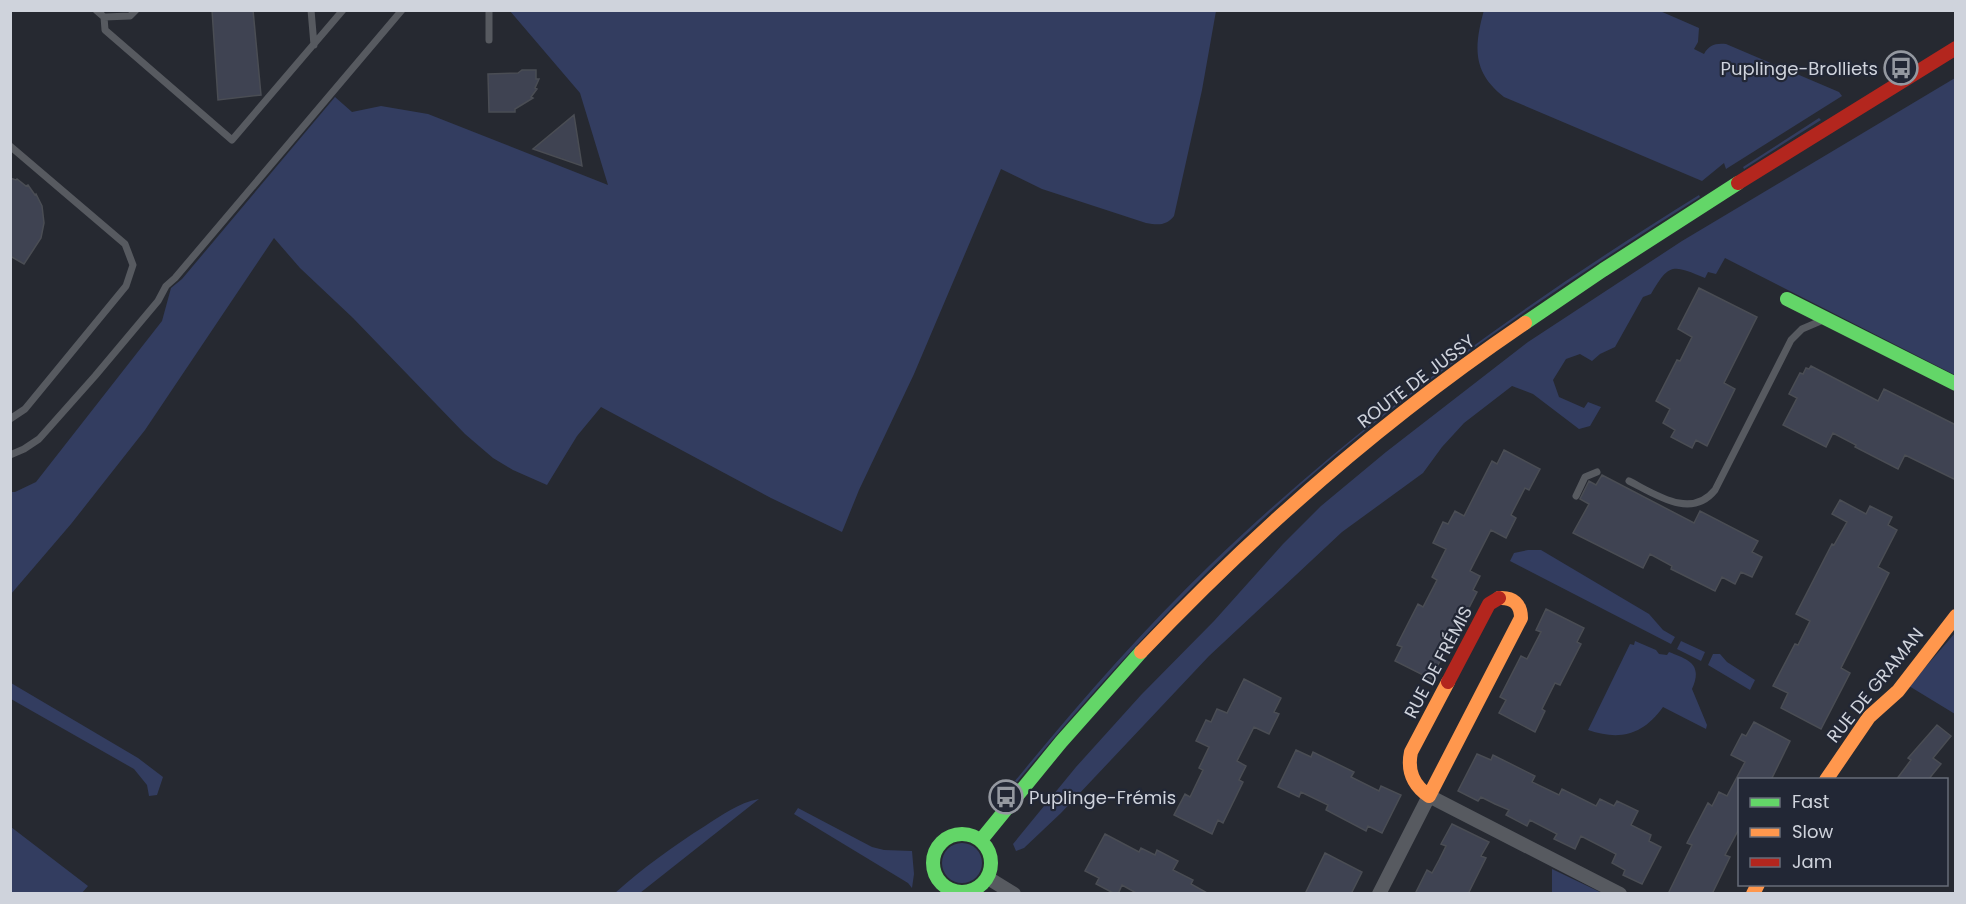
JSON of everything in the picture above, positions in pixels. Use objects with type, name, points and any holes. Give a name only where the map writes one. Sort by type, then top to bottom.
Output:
[{"type":"main road","name":"ROUTE DE JUSSY","points":[[981,840],[1068,734],[1165,627],[1273,522],[1380,430],[1509,334],[1596,274],[1956,48]]},
{"type":"main road","points":[[1787,299],[1956,384]]},
{"type":"main road","name":"RUE DE FRÉMIS","points":[[1499,598],[1509,598],[1519,606],[1522,614],[1520,622],[1429,796],[1422,792],[1414,781],[1409,766],[1411,752],[1489,604],[1499,598]]},
{"type":"main road","name":"RUE DE GRAMAN","points":[[1827,778],[1869,717],[1898,691],[1956,616]]},
{"type":"main road","points":[[954,834],[971,834],[986,845],[991,858],[988,878],[980,886],[969,891],[945,891],[934,873],[933,860],[936,849],[943,840],[954,834]]},
{"type":"street","name":"RUE DE FRÉMIS","points":[[1379,894],[1429,796],[1620,894]]},
{"type":"street","points":[[988,878],[1014,894]]},
{"type":"lane","points":[[96,10],[104,17],[130,16],[136,10]]},
{"type":"lane","points":[[311,10],[314,45]]},
{"type":"lane","points":[[104,17],[105,30],[232,140],[343,10]]},
{"type":"lane","points":[[10,454],[24,449],[39,439],[88,384],[158,301],[166,286],[402,10]]},
{"type":"lane","points":[[489,10],[489,40]]},
{"type":"lane","points":[[10,146],[125,244],[133,265],[126,286],[25,409],[10,419]]},
{"type":"lane","points":[[1629,481],[1675,503],[1691,504],[1710,496],[1791,340],[1802,329],[1825,319]]},
{"type":"lane","points":[[1576,496],[1586,477],[1597,472]]},
{"type":"shaded area","points":[[1484,10],[1660,11],[1699,28],[1698,42],[1694,49],[1704,54],[1713,45],[1726,44],[1839,92],[1842,96],[1726,169],[1724,163],[1702,181],[1504,97],[1486,78],[1478,58],[1478,36]]},
{"type":"shaded area","points":[[510,11],[1216,11],[1202,90],[1174,216],[1162,224],[1146,223],[1042,189],[1001,169],[914,374],[859,490],[842,532],[771,498],[601,407],[577,436],[547,485],[513,470],[493,458],[465,434],[353,318],[300,268],[274,238],[145,430],[71,524],[11,594],[11,492],[36,482],[162,321],[171,288],[182,279],[335,97],[352,112],[381,106],[428,114],[608,185],[580,93]]},
{"type":"shaded area","points":[[1955,78],[1955,375],[1725,258],[1716,274],[1708,272],[1705,278],[1685,270],[1672,269],[1662,276],[1651,294],[1643,297],[1615,347],[1600,354],[1592,361],[1580,354],[1566,359],[1553,380],[1559,397],[1584,408],[1588,402],[1601,407],[1590,426],[1579,429],[1533,394],[1512,386],[1464,423],[1423,473],[1342,532],[1209,656],[1061,813],[1024,848],[1016,851],[1013,844],[1076,767],[1141,695],[1214,621],[1283,544],[1321,506],[1386,452],[1528,342],[1682,241]]},
{"type":"shaded area","points":[[1819,118],[1821,120],[1744,169],[1743,167]]},
{"type":"shaded area","points":[[1699,195],[1700,197],[1508,323],[1370,426],[1326,463],[1243,537],[1165,615],[1089,697],[1017,782],[1015,781],[1085,697],[1159,616],[1266,512],[1324,462],[1445,367],[1507,322],[1570,278]]},
{"type":"shaded area","points":[[1541,550],[1649,614],[1663,630],[1675,637],[1671,644],[1510,561],[1514,553]]},
{"type":"shaded area","points":[[1955,633],[1955,714],[1909,686]]},
{"type":"shaded area","points":[[1635,641],[1656,650],[1659,654],[1667,655],[1669,652],[1692,664],[1696,674],[1692,689],[1707,725],[1706,729],[1663,707],[1647,724],[1630,733],[1610,735],[1588,730],[1630,644],[1634,645]]},
{"type":"shaded area","points":[[1681,641],[1705,652],[1701,661],[1677,649]]},
{"type":"shaded area","points":[[1713,654],[1720,654],[1727,662],[1755,680],[1750,690],[1708,665]]},
{"type":"shaded area","points":[[11,683],[138,758],[163,777],[157,795],[149,796],[147,785],[134,769],[11,699]]},
{"type":"shaded area","points":[[759,799],[640,893],[615,893],[670,849],[730,810]]},
{"type":"shaded area","points":[[798,808],[872,847],[912,851],[914,874],[912,888],[908,883],[794,814]]},
{"type":"shaded area","points":[[11,827],[88,886],[82,893],[11,893]]},
{"type":"shaded area","points":[[962,843],[976,849],[982,863],[976,877],[962,883],[948,877],[942,863],[948,849]]},
{"type":"shaded area","points":[[1552,869],[1602,893],[1552,893]]},
{"type":"building","points":[[212,10],[253,10],[261,95],[218,100]]},
{"type":"building","points":[[522,70],[536,70],[536,79],[539,79],[535,88],[537,89],[531,97],[533,98],[515,109],[515,112],[489,112],[488,74],[518,73]]},
{"type":"building","points":[[574,115],[582,166],[533,149]]},
{"type":"building","points":[[10,178],[28,185],[42,206],[44,223],[41,238],[24,264],[10,256]]},
{"type":"building","points":[[1699,288],[1757,317],[1724,383],[1735,389],[1707,446],[1696,440],[1692,448],[1671,437],[1675,430],[1663,423],[1670,409],[1656,401],[1692,337],[1678,329]]},
{"type":"building","points":[[1811,366],[1878,401],[1884,389],[1956,425],[1956,480],[1905,455],[1898,469],[1833,433],[1826,447],[1783,425],[1797,398],[1789,394],[1800,373],[1803,374],[1806,368],[1809,369]]},
{"type":"building","points":[[1504,450],[1540,469],[1529,490],[1525,488],[1511,515],[1516,518],[1506,538],[1491,530],[1470,571],[1480,576],[1473,590],[1477,592],[1456,633],[1451,631],[1438,657],[1441,659],[1431,679],[1395,661],[1402,647],[1397,645],[1418,604],[1423,607],[1437,580],[1432,577],[1446,549],[1433,543],[1443,522],[1448,524],[1455,511],[1464,516],[1492,461],[1497,464]]},
{"type":"building","points":[[1602,475],[1694,523],[1700,511],[1758,541],[1752,552],[1762,557],[1752,577],[1741,572],[1735,584],[1722,577],[1715,591],[1671,569],[1672,566],[1650,554],[1643,568],[1573,533],[1589,504],[1580,499],[1589,481],[1596,485]]},
{"type":"building","points":[[1840,500],[1866,514],[1870,506],[1892,517],[1888,525],[1897,530],[1878,567],[1889,573],[1841,668],[1850,673],[1821,729],[1781,708],[1788,693],[1773,686],[1810,621],[1796,614],[1832,544],[1834,545],[1847,522],[1832,514]]},
{"type":"building","points":[[1546,609],[1584,628],[1577,642],[1581,644],[1560,685],[1555,683],[1542,709],[1545,711],[1535,732],[1499,713],[1506,700],[1500,697],[1521,656],[1527,659],[1541,632],[1536,630]]},
{"type":"building","points":[[1244,679],[1281,698],[1274,712],[1279,714],[1269,734],[1254,727],[1237,761],[1246,766],[1239,780],[1243,782],[1223,823],[1218,820],[1212,834],[1174,815],[1185,794],[1190,797],[1203,770],[1199,768],[1209,747],[1196,741],[1206,720],[1211,722],[1217,709],[1227,713]]},
{"type":"building","points":[[1754,722],[1790,741],[1772,778],[1738,778],[1738,831],[1725,855],[1730,857],[1712,894],[1668,894],[1692,845],[1687,843],[1708,803],[1712,806],[1719,792],[1727,796],[1745,762],[1731,755],[1742,734],[1746,736]]},
{"type":"building","points":[[1937,725],[1951,736],[1933,758],[1941,764],[1930,778],[1898,778],[1911,760],[1908,758]]},
{"type":"building","points":[[1296,750],[1311,757],[1313,752],[1354,772],[1351,777],[1379,791],[1381,786],[1401,795],[1382,833],[1368,826],[1366,831],[1326,810],[1328,805],[1301,792],[1299,797],[1278,787]]},
{"type":"building","points":[[1477,754],[1491,760],[1493,755],[1535,776],[1532,782],[1559,795],[1562,789],[1596,806],[1600,799],[1614,806],[1617,801],[1638,811],[1631,825],[1651,835],[1649,841],[1661,847],[1642,884],[1623,875],[1625,870],[1612,863],[1616,854],[1581,836],[1575,849],[1554,839],[1557,834],[1530,820],[1527,826],[1506,815],[1509,810],[1481,797],[1478,801],[1458,791]]},
{"type":"building","points":[[1452,824],[1489,842],[1481,856],[1486,858],[1468,894],[1415,894],[1427,870],[1432,873],[1439,860],[1446,846],[1441,844]]},
{"type":"building","points":[[1105,834],[1139,852],[1141,848],[1155,855],[1157,850],[1178,861],[1173,870],[1193,880],[1191,884],[1209,894],[1138,894],[1122,885],[1118,894],[1115,894],[1096,884],[1099,878],[1085,871]]},
{"type":"building","points":[[1325,853],[1362,872],[1351,894],[1305,894]]},
{"type":"traffic: fast","points":[[1525,323],[1738,183]]},
{"type":"traffic: fast","points":[[1787,299],[1956,384]]},
{"type":"traffic: fast","points":[[981,840],[1061,742],[1141,652]]},
{"type":"traffic: fast","points":[[956,834],[968,834],[983,842],[991,857],[991,863],[991,869],[983,884],[968,892],[956,892],[941,884],[933,869],[933,857],[941,842],[956,834]]},
{"type":"traffic: slow","points":[[1141,652],[1230,562],[1324,477],[1422,397],[1525,323]]},
{"type":"traffic: slow","points":[[1448,682],[1411,752],[1412,777],[1429,796],[1521,618],[1520,609],[1515,602],[1499,598]]},
{"type":"traffic: slow","points":[[1827,778],[1869,717],[1898,691],[1956,616]]},
{"type":"traffic: slow","points":[[1753,894],[1757,886]]},
{"type":"traffic: jam","points":[[1738,183],[1956,48]]},
{"type":"traffic: jam","points":[[1448,682],[1489,604],[1499,598]]},
{"type":"place","name":"Puplinge-Brolliets","points":[[1901,68]]},
{"type":"place","name":"Puplinge-Frémis","points":[[1006,797]]}]
